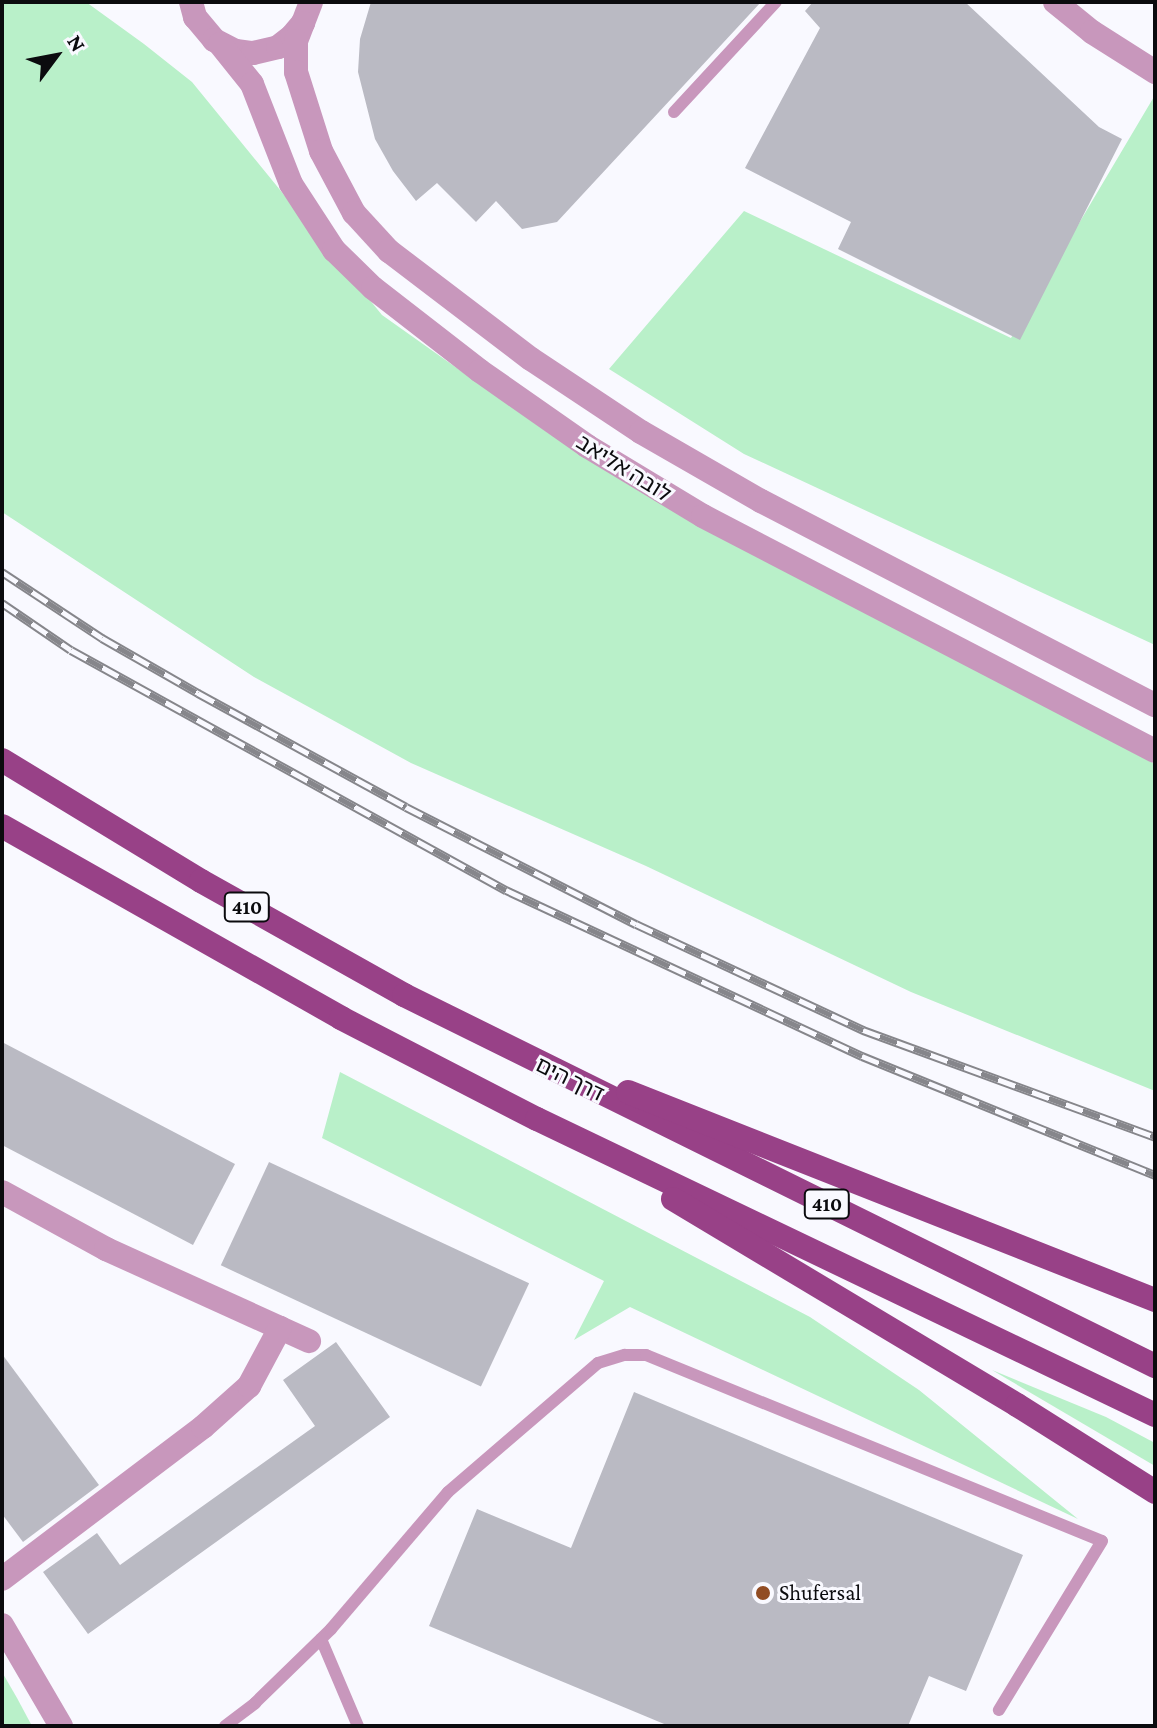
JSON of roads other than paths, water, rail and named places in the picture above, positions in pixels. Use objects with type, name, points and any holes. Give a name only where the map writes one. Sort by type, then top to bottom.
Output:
[{"type":"main road","name":"דרך הים","points":[[2,760],[201,881],[498,1044],[1155,1366]]},
{"type":"main road","name":"410","points":[[2,826],[341,1018],[537,1119],[1155,1415]]},
{"type":"main road","points":[[498,1044],[749,1137],[1155,1300]]},
{"type":"main road","points":[[537,1119],[1017,1405],[1155,1492]]},
{"type":"street","name":"לובה אליאב","points":[[183,2],[252,84],[291,184],[322,234],[360,277],[468,362],[587,446],[703,516],[1155,751]]},
{"type":"street","points":[[1055,2],[1092,32],[1155,72]]},
{"type":"street","name":"לובה אליאב","points":[[307,12],[296,41],[295,63],[317,142],[349,206],[389,251],[531,359],[653,439],[761,501],[1155,705]]},
{"type":"street","points":[[220,44],[244,52],[270,50],[292,36],[307,12]]},
{"type":"street","points":[[2,1192],[106,1249],[309,1341]]},
{"type":"street","points":[[2,1579],[203,1427],[249,1386],[280,1328]]},
{"type":"street","points":[[2,1625],[61,1726]]},
{"type":"lane","points":[[674,112],[776,2]]},
{"type":"lane","points":[[225,1726],[255,1703],[321,1639],[374,1583],[448,1492],[598,1363],[625,1355],[646,1355],[1102,1541],[999,1710]]},
{"type":"lane","points":[[321,1639],[358,1726]]},
{"type":"railway","points":[[2,572],[102,638],[198,693],[406,807],[636,924],[863,1030],[1155,1137]]},
{"type":"railway","points":[[2,603],[71,650],[506,890],[862,1056],[1155,1175]]},
{"type":"place","name":"Shufersal","points":[[763,1593]]}]
